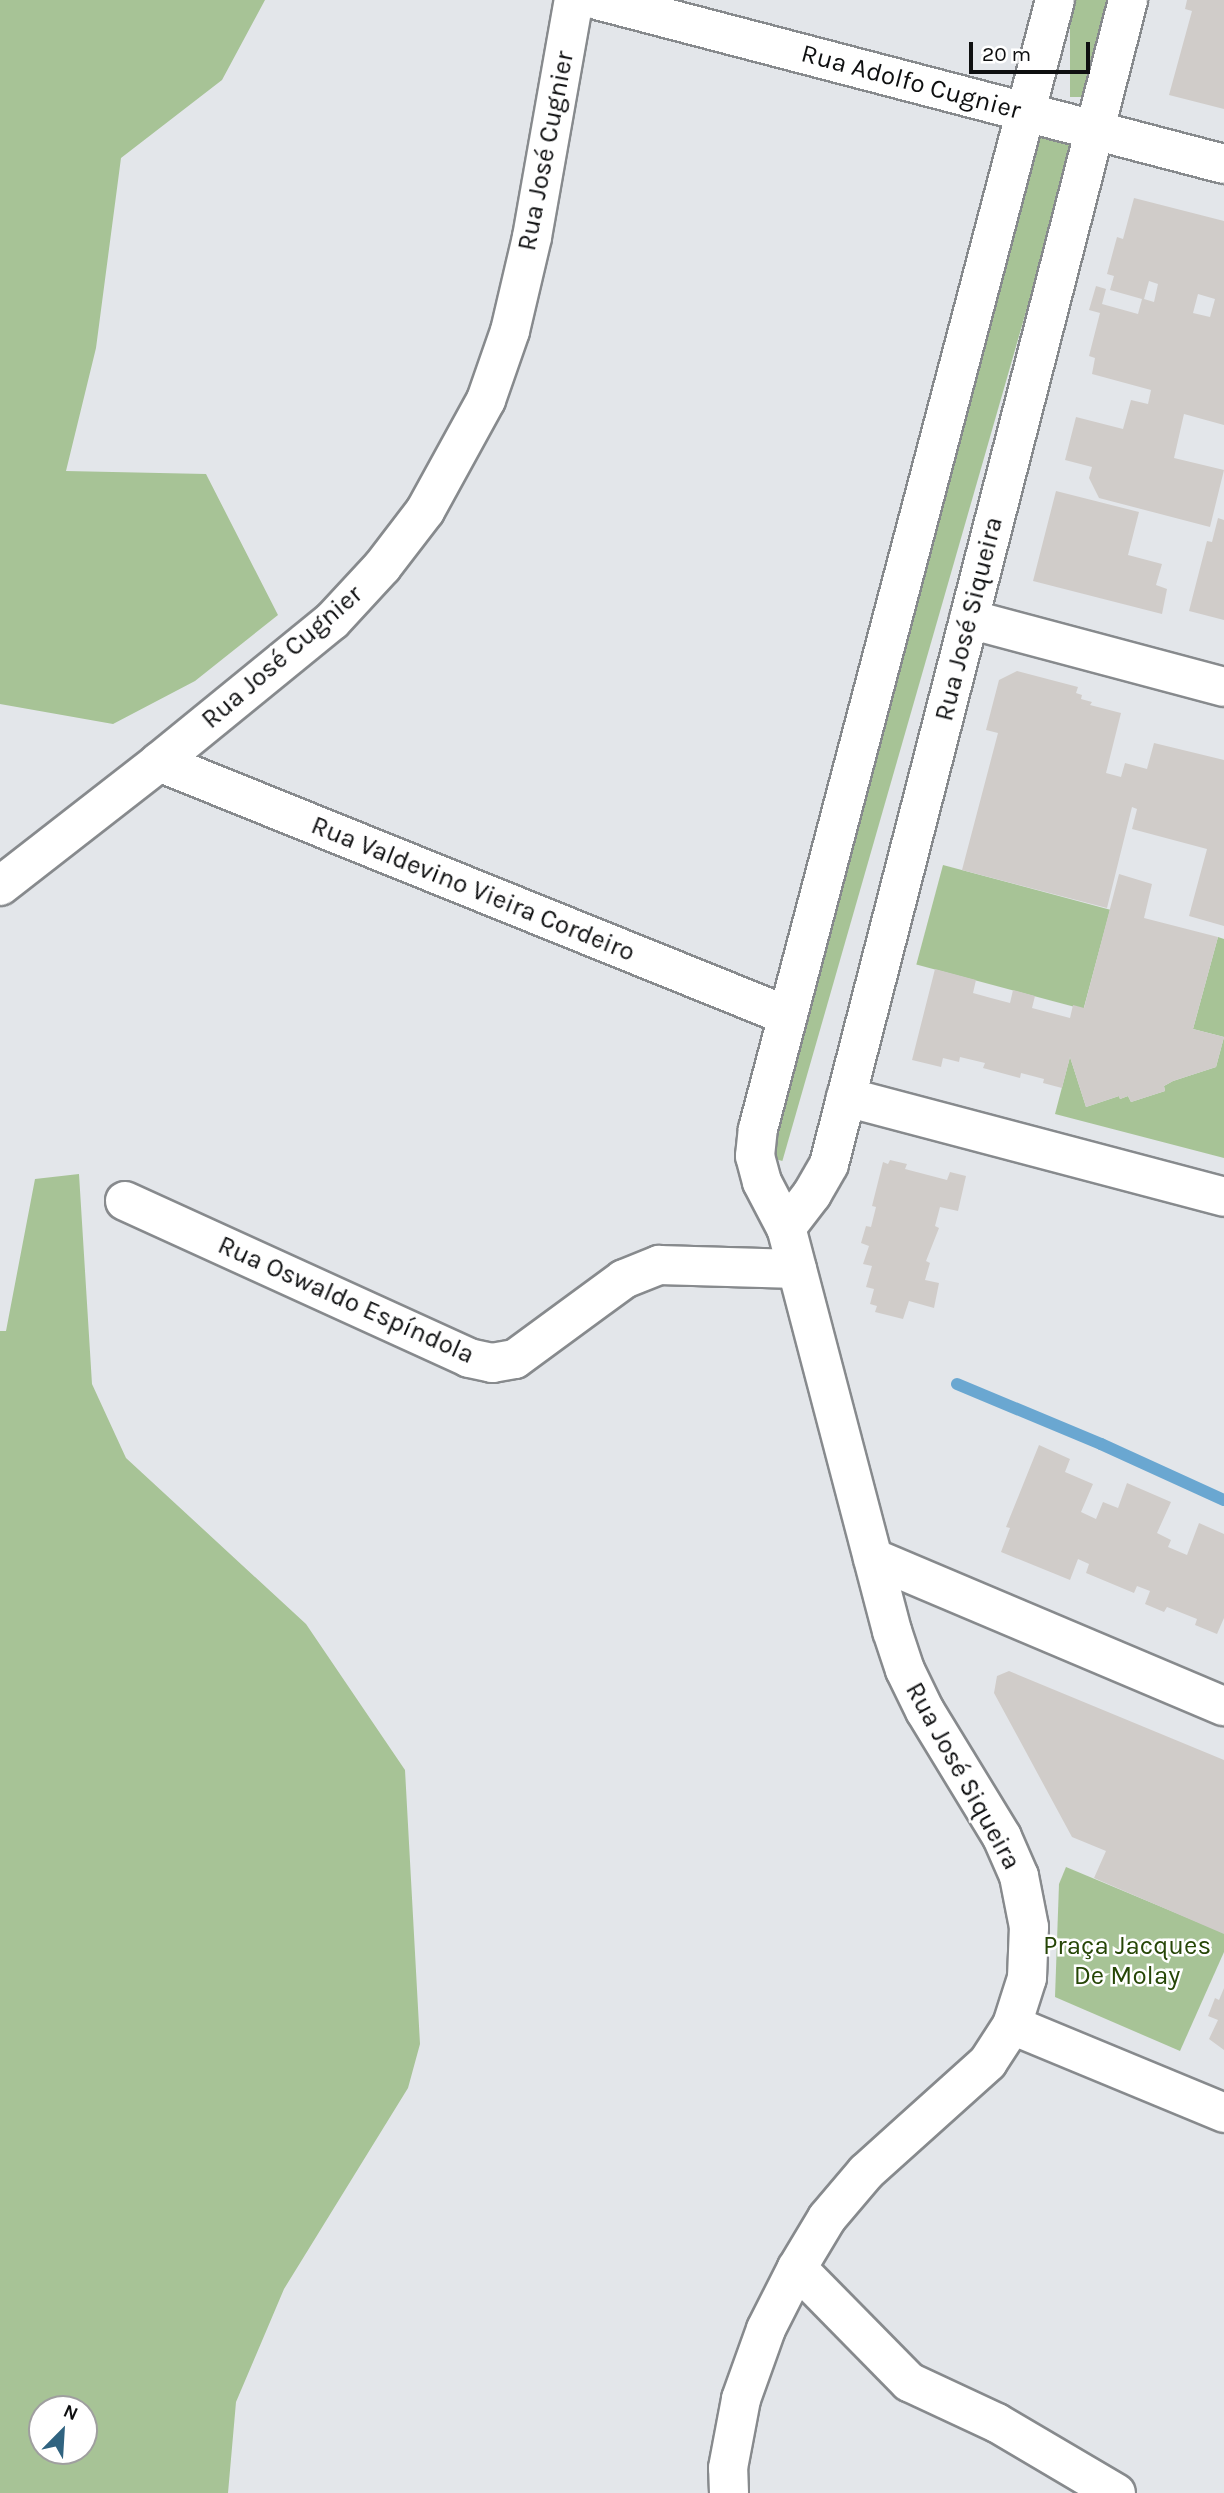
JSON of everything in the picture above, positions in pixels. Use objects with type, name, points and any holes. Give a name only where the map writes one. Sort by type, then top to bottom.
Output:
[{"type":"street","name":"Rua José Cugnier","points":[[0,886],[159,762],[331,621],[382,567],[425,511],[486,400],[510,331],[532,237],[575,0]]},
{"type":"street","name":"Rua Adolfo Cugnier","points":[[597,0],[1224,164]]},
{"type":"street","name":"Rua José Siqueira","points":[[729,2493],[728,2468],[741,2399],[766,2329],[797,2268],[827,2218],[866,2172],[988,2062],[1012,2025],[1027,1978],[1029,1927],[1019,1876],[1002,1837],[925,1711],[905,1670],[786,1227],[762,1182],[755,1156],[758,1129],[1055,0]]},
{"type":"street","name":"Rua José Siqueira","points":[[786,1227],[812,1194],[829,1164],[1128,0]]},
{"type":"street","points":[[969,619],[1224,687]]},
{"type":"street","name":"Rua Valdevino Vieira Cordeiro","points":[[159,762],[788,1016]]},
{"type":"street","points":[[846,1097],[1224,1197]]},
{"type":"street","name":"Rua Oswaldo Espíndola","points":[[125,1201],[457,1353],[492,1363],[515,1359],[624,1279],[659,1265],[797,1269]]},
{"type":"street","points":[[873,1558],[1224,1706]]},
{"type":"street","points":[[1012,2025],[1224,2113]]},
{"type":"street","points":[[797,2268],[909,2382],[997,2423],[1116,2493]]},
{"type":"green space","points":[[0,0],[265,0],[222,80],[121,158],[96,348],[66,471],[206,474],[278,615],[195,681],[113,724],[0,704]]},
{"type":"green space","points":[[1070,0],[1110,0],[1110,97],[1070,97]]},
{"type":"green space","points":[[1035,135],[1073,146],[782,1161],[744,1150]]},
{"type":"green space","points":[[943,865],[1110,910],[1083,1009],[916,964]]},
{"type":"green space","points":[[1218,937],[1224,939],[1224,1037],[1193,1029]]},
{"type":"green space","points":[[1224,1037],[1224,1158],[1055,1114],[1070,1057],[1086,1107],[1119,1096],[1120,1099],[1128,1096],[1131,1102],[1165,1091],[1164,1086],[1173,1081],[1216,1067]]},
{"type":"green space","points":[[79,1174],[92,1384],[126,1458],[306,1624],[405,1770],[420,2044],[408,2088],[284,2289],[236,2402],[228,2493],[0,2493],[0,1331],[6,1331],[35,1179]]},
{"type":"green space","name":"Praça Jacques De Molay","points":[[1066,1867],[1224,1933],[1224,1952],[1180,2051],[1055,1997],[1059,1884]]},
{"type":"building","points":[[1187,0],[1224,0],[1224,109],[1169,95],[1192,11],[1185,9]]},
{"type":"building","points":[[1134,198],[1224,221],[1224,425],[1184,414],[1174,458],[1224,470],[1210,527],[1099,498],[1089,478],[1092,467],[1065,460],[1076,417],[1123,429],[1131,400],[1148,404],[1151,390],[1092,374],[1095,358],[1089,356],[1100,313],[1089,310],[1096,286],[1106,289],[1102,304],[1138,314],[1142,299],[1110,290],[1114,276],[1107,274],[1117,237],[1123,239]],"holes":[[[1149,281],[1158,284],[1154,302],[1144,299]],[[1198,294],[1215,299],[1210,317],[1193,313]]]},
{"type":"building","points":[[1056,491],[1139,512],[1128,555],[1162,564],[1156,585],[1167,589],[1162,614],[1033,581]]},
{"type":"building","points":[[1218,518],[1224,520],[1224,620],[1189,611],[1207,541],[1212,542]]},
{"type":"building","points":[[1017,671],[1078,687],[1076,693],[1082,695],[1081,699],[1092,702],[1090,705],[1121,713],[1106,773],[1121,777],[1125,763],[1147,769],[1154,743],[1224,760],[1224,926],[1189,916],[1207,849],[1132,829],[1137,809],[1132,807],[1107,908],[962,870],[998,733],[986,730],[999,680]]},
{"type":"building","points":[[1119,874],[1152,884],[1144,918],[1218,937],[1193,1029],[1224,1037],[1216,1067],[1173,1081],[1164,1086],[1165,1091],[1131,1102],[1128,1096],[1120,1099],[1119,1096],[1086,1107],[1070,1057],[1062,1088],[1043,1083],[1044,1079],[1021,1073],[1020,1078],[983,1068],[985,1063],[960,1057],[959,1062],[943,1058],[941,1067],[912,1060],[935,969],[976,980],[973,993],[1010,1003],[1013,990],[1035,996],[1032,1008],[1070,1018],[1073,1005],[1084,1008]]},
{"type":"building","points":[[890,1160],[907,1164],[905,1169],[947,1180],[950,1172],[966,1176],[958,1211],[940,1207],[935,1226],[939,1228],[926,1261],[930,1263],[925,1280],[939,1283],[934,1308],[909,1301],[903,1319],[875,1312],[877,1306],[870,1304],[874,1289],[866,1287],[872,1266],[863,1264],[869,1246],[861,1243],[866,1226],[871,1227],[876,1207],[872,1206],[883,1162],[888,1164]]},
{"type":"building","points":[[1039,1445],[1070,1459],[1065,1472],[1093,1484],[1081,1512],[1096,1519],[1103,1502],[1118,1508],[1127,1483],[1171,1502],[1157,1533],[1171,1540],[1168,1547],[1187,1555],[1199,1523],[1224,1534],[1224,1618],[1217,1634],[1195,1625],[1197,1619],[1167,1607],[1164,1612],[1145,1604],[1150,1591],[1137,1586],[1134,1593],[1086,1573],[1089,1564],[1078,1559],[1070,1580],[1001,1552],[1010,1528],[1006,1527]]},
{"type":"building","points":[[1009,1671],[1224,1760],[1224,1934],[1094,1878],[1106,1851],[1072,1837],[994,1693],[997,1676]]},
{"type":"building","points":[[1224,1988],[1224,2050],[1209,2039],[1218,2020],[1208,2016],[1215,1998],[1219,2000]]},
{"type":"waterway","points":[[957,1384],[1101,1444],[1224,1500]]}]
